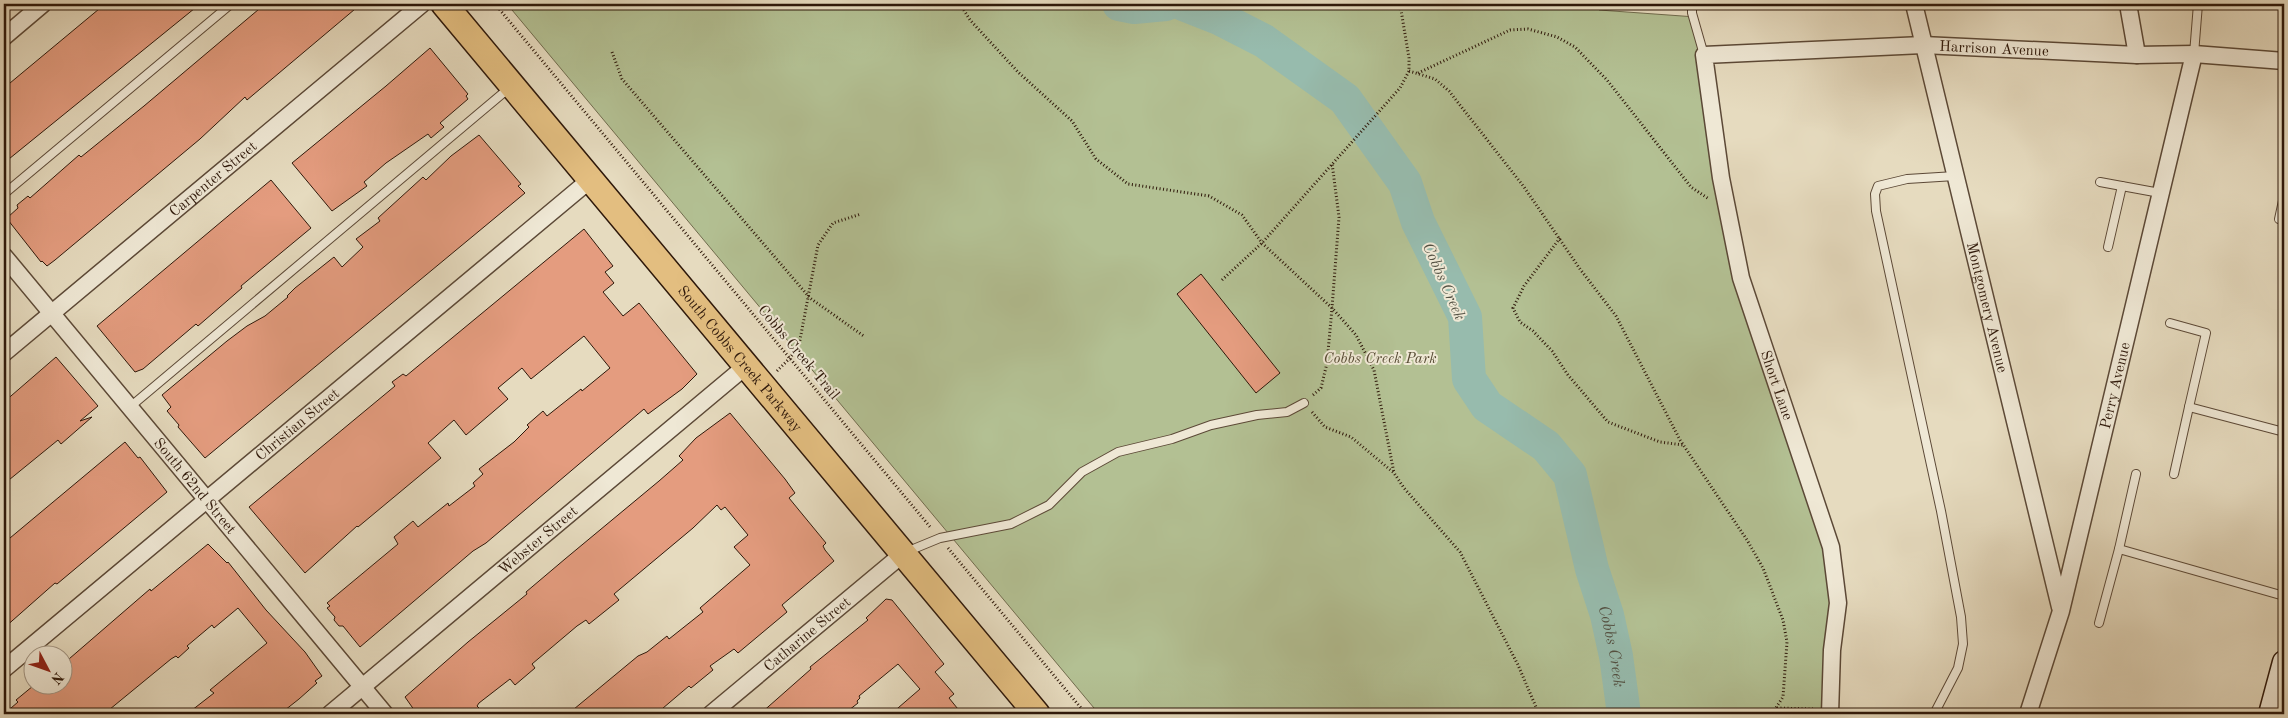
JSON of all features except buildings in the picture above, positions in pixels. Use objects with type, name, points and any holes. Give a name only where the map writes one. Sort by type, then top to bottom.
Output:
[{"type":"main road","name":"South Cobbs Creek Parkway","points":[[444,4],[1037,714]]},
{"type":"main road","points":[[2270,714],[2284,662]]},
{"type":"street","points":[[4,37],[44,4]]},
{"type":"street","name":"Carpenter Street","points":[[4,353],[422,4]]},
{"type":"street","name":"Montgomery Avenue","points":[[1914,4],[1922,45],[2061,611]]},
{"type":"street","points":[[2128,4],[2137,55]]},
{"type":"street","name":"Harrison Avenue","points":[[1704,55],[1922,45],[2137,55],[2194,54],[2284,61]]},
{"type":"street","name":"Perry Avenue","points":[[2028,714],[2061,611],[2194,54]]},
{"type":"street","name":"Short Lane","points":[[1704,55],[1727,208],[1741,278],[1831,547],[1838,603],[1832,650],[1830,712]]},
{"type":"street","name":"Christian Street","points":[[4,669],[591,179]]},
{"type":"street","name":"South 62nd Street","points":[[4,256],[385,714]]},
{"type":"street","name":"Webster Street","points":[[330,714],[754,375]]},
{"type":"street","name":"Catharine Street","points":[[711,714],[904,553]]},
{"type":"lane","points":[[4,194],[231,4]]},
{"type":"lane","points":[[1692,4],[1692,13],[1704,55]]},
{"type":"lane","points":[[2194,54],[2198,4]]},
{"type":"lane","points":[[130,406],[513,85]]},
{"type":"lane","points":[[1934,714],[1958,668],[1963,644],[1961,617],[1941,511],[1876,211],[1875,194],[1878,186],[1890,182],[1955,176]]},
{"type":"lane","points":[[2100,182],[2160,193]]},
{"type":"lane","points":[[2108,247],[2122,186]]},
{"type":"lane","points":[[2279,219],[2284,196]]},
{"type":"lane","points":[[2170,323],[2206,333],[2174,474]]},
{"type":"lane","points":[[904,553],[940,538],[1011,524],[1049,505],[1082,472],[1118,452],[1172,440],[1211,425],[1257,415],[1287,412],[1304,403]]},
{"type":"lane","points":[[2189,407],[2284,432]]},
{"type":"lane","points":[[2099,624],[2136,474]]},
{"type":"lane","points":[[2119,549],[2284,596]]},
{"type":"path","name":"Cobbs Creek Trail","points":[[495,4],[1086,714]]},
{"type":"path","points":[[960,4],[970,20],[1018,72],[1072,121],[1096,159],[1128,184],[1209,196],[1242,215],[1262,243],[1332,308],[1356,335],[1374,370],[1394,473]]},
{"type":"path","points":[[1222,280],[1262,243],[1400,88],[1409,70],[1409,58],[1400,4]]},
{"type":"path","points":[[1417,73],[1510,30],[1528,29],[1557,37],[1576,47],[1606,80],[1691,186],[1704,197],[1727,208]]},
{"type":"path","points":[[612,52],[622,79],[810,298],[865,337]]},
{"type":"path","points":[[1409,70],[1435,79],[1449,91],[1495,147],[1580,269],[1616,316],[1683,445],[1747,540],[1763,568],[1783,620],[1787,642],[1783,697],[1772,714]]},
{"type":"path","points":[[1332,163],[1339,217],[1327,363],[1320,388],[1304,403],[1325,427],[1351,437],[1394,473],[1404,488],[1460,552],[1514,657],[1539,714]]},
{"type":"path","points":[[754,375],[790,358],[798,345],[810,298],[818,245],[833,223],[861,214]]},
{"type":"path","points":[[1560,238],[1524,286],[1514,308],[1520,322],[1533,331],[1552,351],[1568,375],[1608,422],[1660,442],[1683,445]]},
{"type":"path","points":[[1776,708],[1830,712]]},
{"type":"green space","name":"Cobbs Creek Park","points":[[507,4],[1596,4],[1599,10],[1696,17],[1758,332],[1835,582],[1834,714],[1099,714]]},
{"type":"waterway","name":"Cobbs Creek","points":[[1119,4],[1134,7],[1166,4]]},
{"type":"waterway","name":"Cobbs Creek","points":[[1183,4],[1221,19],[1264,41],[1345,99],[1405,183],[1418,222],[1465,317],[1469,379],[1487,406],[1546,446],[1570,475],[1592,569],[1607,615],[1616,656],[1624,714]]}]
